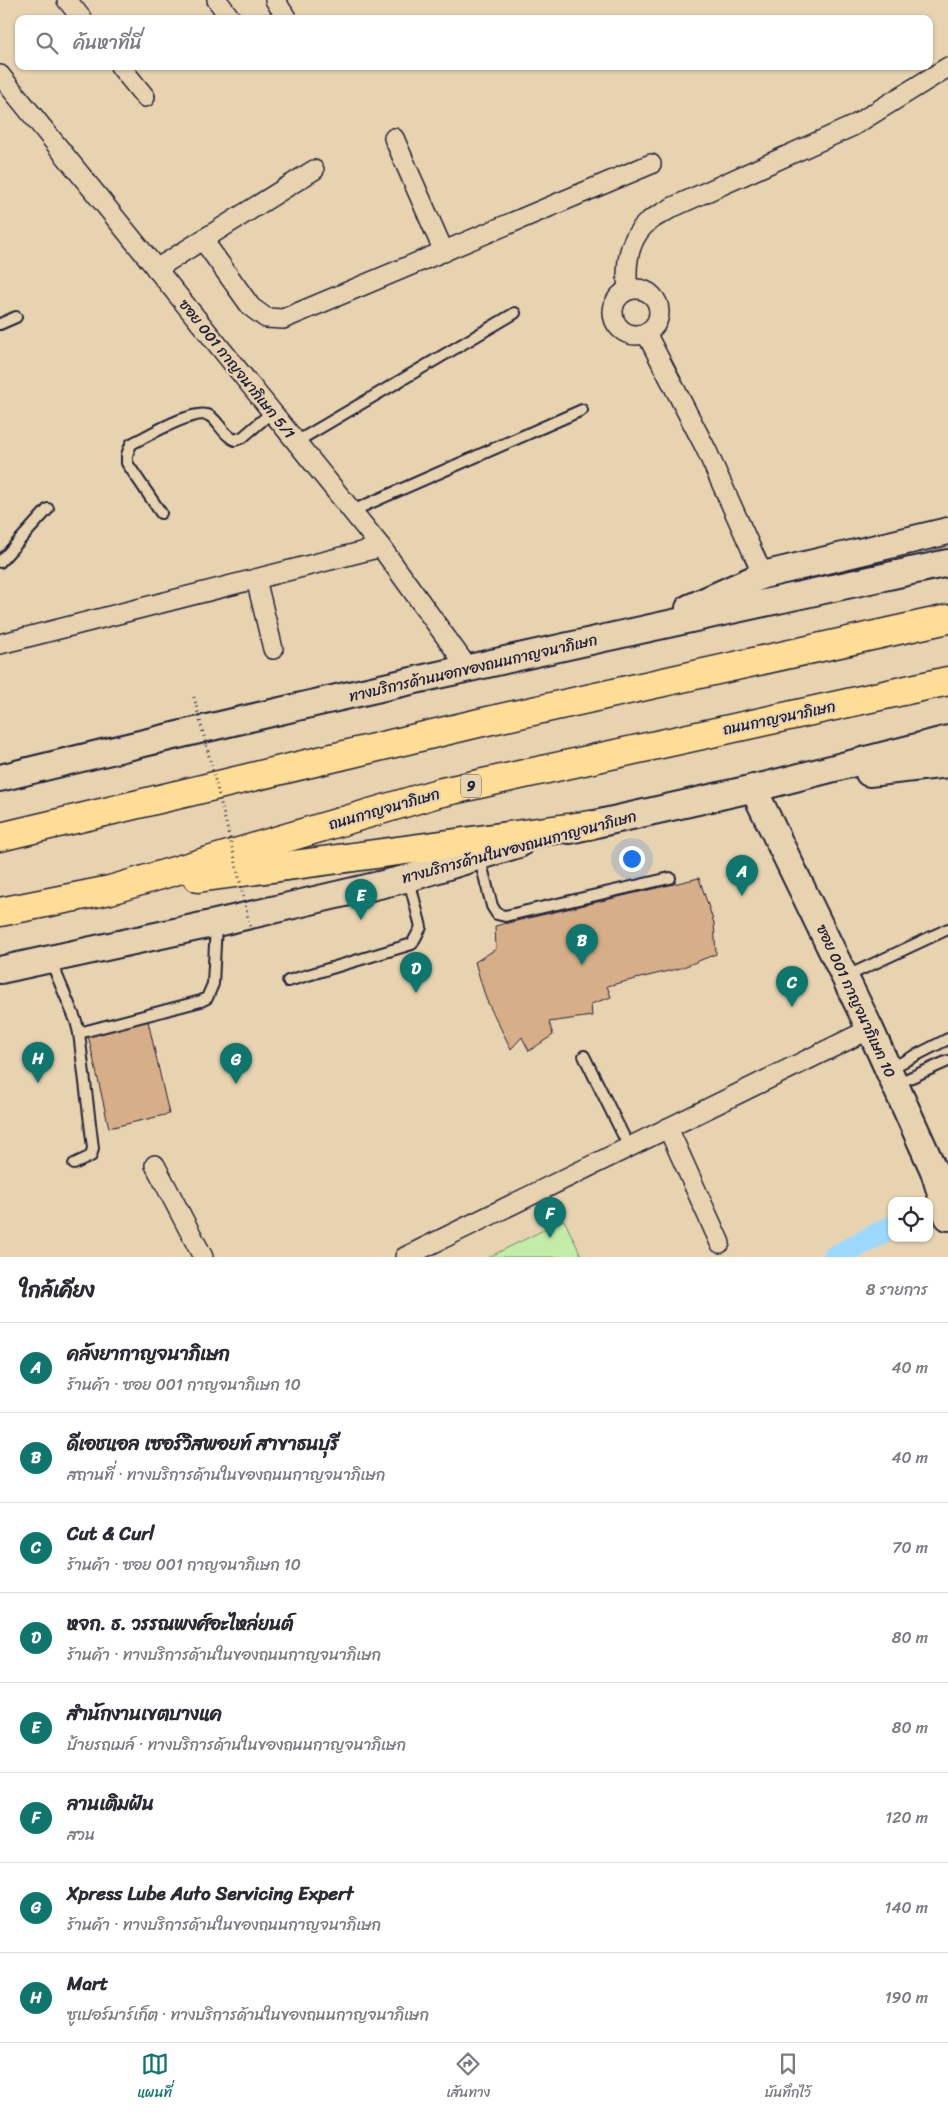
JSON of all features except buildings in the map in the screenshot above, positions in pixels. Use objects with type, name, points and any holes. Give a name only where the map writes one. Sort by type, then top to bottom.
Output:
[{"type":"highway","points":[[0,837],[492,720],[948,619]]},
{"type":"highway","name":"ถนนกาญจนาภิเษก","points":[[0,912],[110,890],[438,793],[948,681]]},
{"type":"highway","points":[[110,890],[590,824]]},
{"type":"main road","points":[[643,629],[763,575],[948,530]]},
{"type":"main road","name":"ทางบริการด้านนอกของถนนกาญจนาภิเษก","points":[[0,778],[468,668],[948,564]]},
{"type":"main road","name":"ทางบริการด้านในของถนนกาญจนาภิเษก","points":[[0,970],[216,923],[409,878],[478,855],[590,824],[759,787],[948,739]]},
{"type":"main road","points":[[759,787],[948,764]]},
{"type":"main road","name":"ซอย 001 กาญจนาภิเษก 10","points":[[759,787],[934,1170],[948,1218]]},
{"type":"street","points":[[67,0],[79,15]]},
{"type":"street","points":[[217,0],[228,15]]},
{"type":"street","points":[[275,0],[284,15]]},
{"type":"street","points":[[628,290],[626,276],[628,254],[637,235],[648,222],[673,207],[853,126],[948,67]]},
{"type":"street","points":[[123,70],[145,97]]},
{"type":"street","name":"ซอย 001 กาญจนาภิเษก 5/1","points":[[0,75],[381,547],[468,668]]},
{"type":"street","points":[[394,138],[444,252]]},
{"type":"street","points":[[203,240],[251,307],[266,318],[283,319],[651,164]]},
{"type":"street","points":[[156,269],[314,170]]},
{"type":"street","points":[[628,290],[642,290],[650,294],[658,308],[657,322],[646,333],[640,335],[626,333],[620,328],[614,318],[613,310],[616,301],[628,290]]},
{"type":"street","points":[[646,333],[706,449],[763,575]]},
{"type":"street","points":[[0,644],[381,547]]},
{"type":"street","points":[[256,579],[273,649]]},
{"type":"street","points":[[405,1257],[870,1029]]},
{"type":"street","points":[[668,1128],[720,1243]]},
{"type":"street","points":[[155,1165],[203,1257]]},
{"type":"lane","points":[[296,442],[515,313]]},
{"type":"lane","points":[[0,324],[16,317]]},
{"type":"lane","points":[[352,511],[582,410]]},
{"type":"lane","points":[[161,512],[127,462],[127,454],[131,444],[188,417],[201,414],[210,416],[228,437],[235,440],[243,437],[272,412]]},
{"type":"lane","points":[[0,562],[48,509]]},
{"type":"lane","points":[[478,855],[492,906],[497,914],[505,916],[670,878]]},
{"type":"lane","points":[[288,981],[412,944],[420,927],[409,878]]},
{"type":"lane","points":[[79,1033],[207,998],[213,984],[216,923]]},
{"type":"lane","points":[[845,977],[948,929]]},
{"type":"lane","points":[[50,959],[76,1021],[79,1033],[93,1148],[91,1156],[74,1164]]},
{"type":"lane","points":[[892,1077],[948,1039]]},
{"type":"lane","points":[[584,1056],[630,1147]]},
{"type":"lane","points":[[892,1077],[948,1061]]},
{"type":"path","points":[[194,697],[235,859],[250,927]]},
{"type":"green space","points":[[564,1220],[582,1257],[489,1257]]},
{"type":"waterway","points":[[835,1257],[888,1229]]},
{"type":"place","name":"คลังยากาญจนาภิเษก","points":[[742,896]]},
{"type":"place","name":"สำนักงานเขตบางแค","points":[[361,920]]},
{"type":"place","name":"ดีเอชแอล เซอร์วิสพอยท์ สาขาธนบุรี","points":[[582,965]]},
{"type":"place","name":"หจก. ธ. วรรณพงศ์อะไหล่ยนต์","points":[[416,993]]},
{"type":"place","name":"Cut & Curl","points":[[792,1007]]},
{"type":"place","name":"Mart","points":[[38,1083]]},
{"type":"place","name":"Xpress Lube Auto Servicing Expert","points":[[236,1084]]},
{"type":"place","name":"ลานเติมฝัน","points":[[550,1238]]}]
